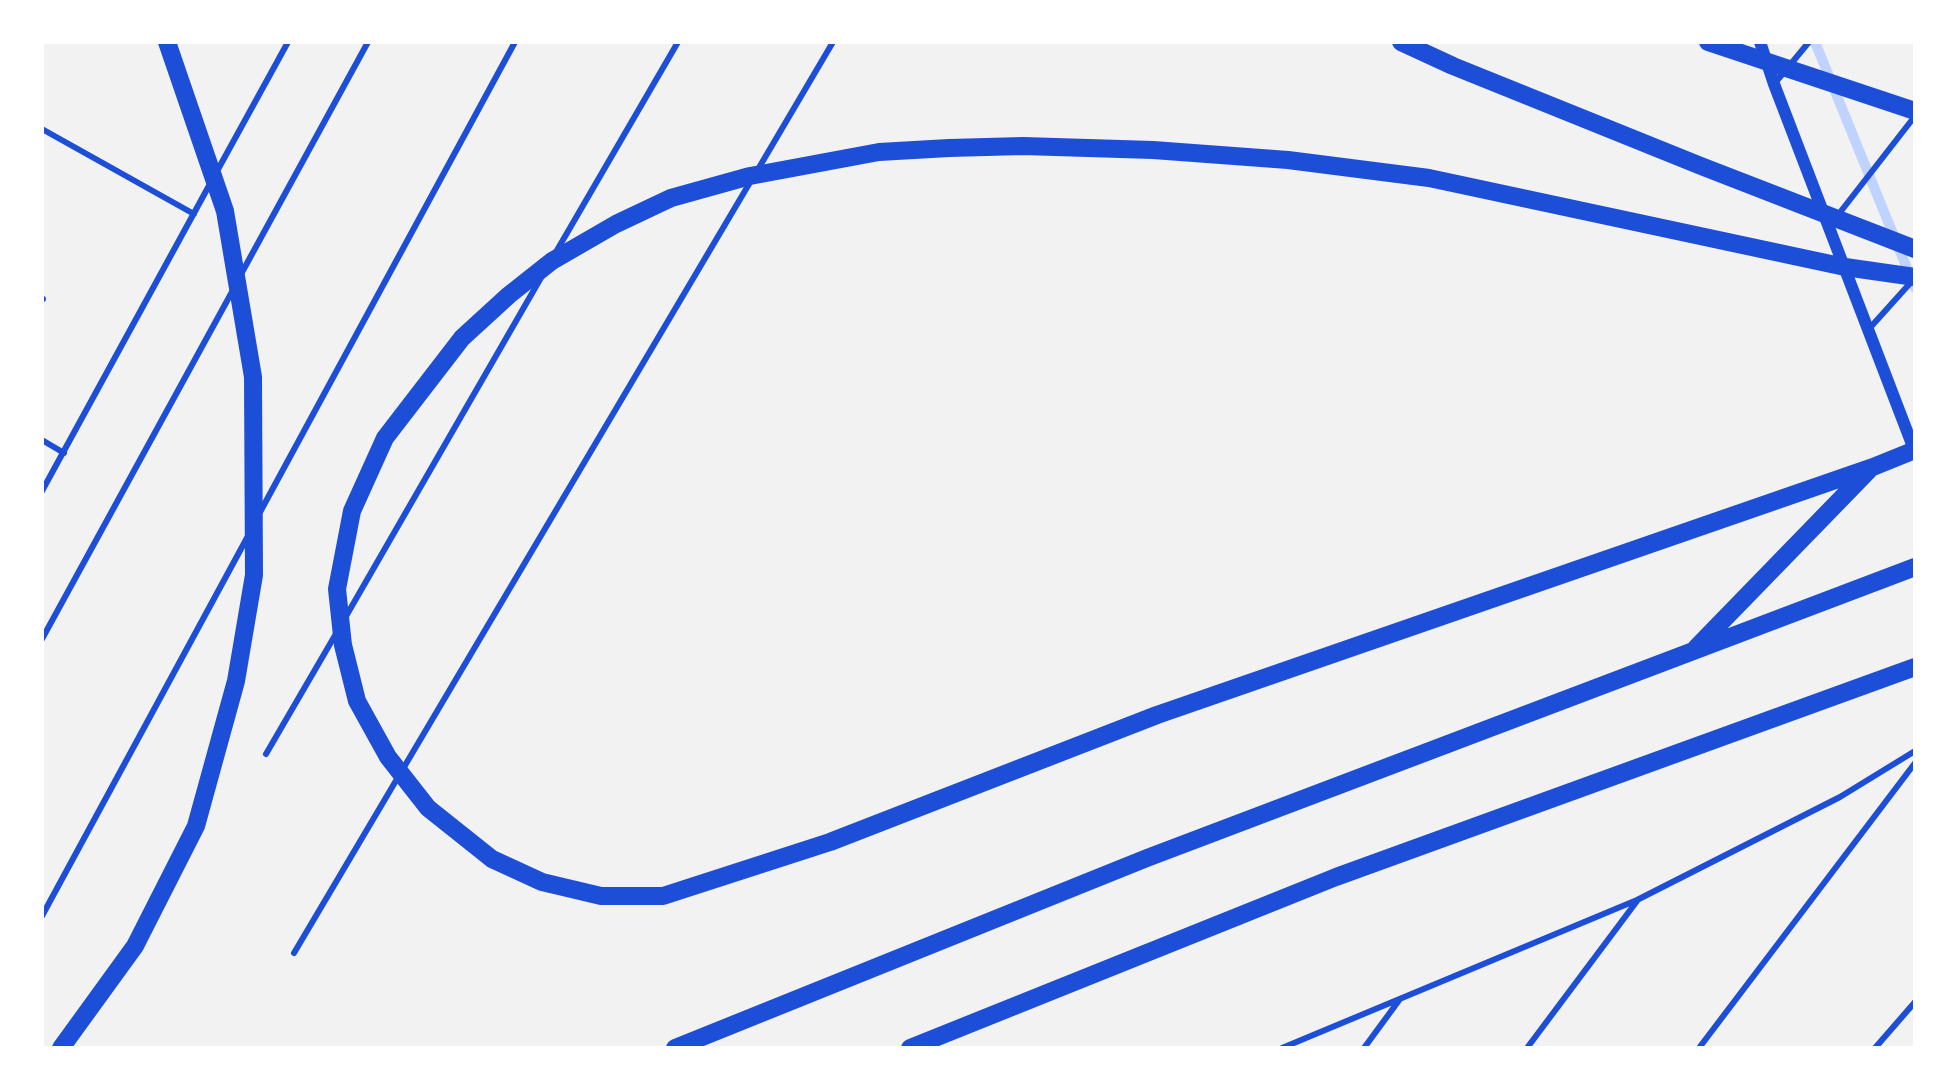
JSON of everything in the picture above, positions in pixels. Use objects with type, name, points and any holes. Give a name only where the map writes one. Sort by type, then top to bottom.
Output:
[{"type":"highway","points":[[61,1048],[135,946],[196,826],[236,681],[254,575],[253,377],[225,211],[166,42]]},
{"type":"highway","points":[[1401,42],[1453,66],[1680,158],[1915,249]]},
{"type":"highway","points":[[1708,42],[1915,111]]},
{"type":"highway","points":[[1915,277],[1834,265],[1429,178],[1288,160],[1153,150],[1023,147],[879,152],[750,176],[671,198],[616,224],[552,261],[508,295],[462,338],[385,438],[352,511],[337,589],[343,645],[357,700],[388,757],[428,808],[492,859],[542,882],[602,896],[663,896],[830,842],[1157,715],[1915,451]]},
{"type":"highway","points":[[1690,653],[1873,467]]},
{"type":"highway","points":[[675,1048],[1147,858],[1913,568]]},
{"type":"highway","points":[[910,1048],[1336,877],[1915,667]]},
{"type":"main road","points":[[1760,42],[1915,451]]},
{"type":"street","points":[[42,490],[288,42]]},
{"type":"street","points":[[42,639],[368,42]]},
{"type":"street","points":[[42,916],[514,42]]},
{"type":"street","points":[[266,754],[678,42]]},
{"type":"street","points":[[294,953],[833,42]]},
{"type":"street","points":[[1774,84],[1809,42]]},
{"type":"street","points":[[1829,227],[1915,116]]},
{"type":"street","points":[[42,129],[194,214]]},
{"type":"street","points":[[1868,330],[1915,277]]},
{"type":"street","points":[[42,440],[64,453]]},
{"type":"street","points":[[1282,1048],[1637,900],[1840,797],[1915,751]]},
{"type":"street","points":[[1698,1048],[1915,763]]},
{"type":"street","points":[[1527,1048],[1637,900]]},
{"type":"street","points":[[1364,1048],[1401,999]]},
{"type":"street","points":[[1875,1048],[1915,1002]]},
{"type":"waterway","points":[[1815,42],[1915,288]]}]
